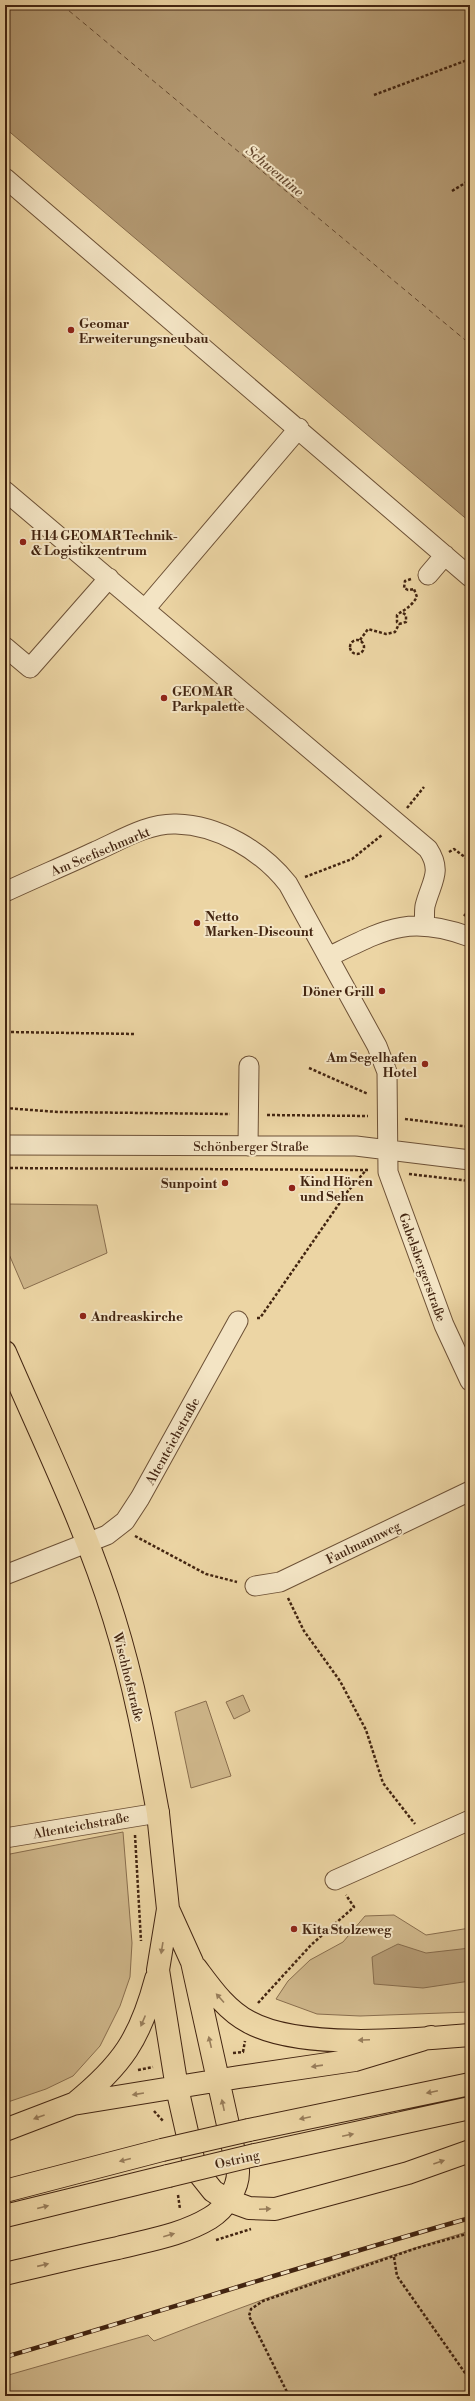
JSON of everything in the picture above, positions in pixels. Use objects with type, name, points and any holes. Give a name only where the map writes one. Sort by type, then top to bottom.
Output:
[{"type":"main road","name":"Wischhofstraße","points":[[5,1352],[88,1543],[114,1619],[148,1751],[158,1813],[168,1909]]},
{"type":"main road","points":[[5,2274],[169,2235],[211,2217],[227,2200],[239,2179],[192,1962],[168,1909]]},
{"type":"main road","points":[[73,2104],[113,2070],[131,2045],[148,2008],[158,1970],[168,1909]]},
{"type":"main road","points":[[192,1962],[214,1991],[234,2012],[250,2023],[270,2031],[310,2039],[470,2035]]},
{"type":"main road","points":[[158,1970],[177,2088],[194,2163],[208,2185],[227,2200],[249,2208],[275,2209],[408,2173],[470,2151]]},
{"type":"main road","points":[[5,2130],[73,2104],[218,2080],[355,2060],[431,2037]]},
{"type":"main road","name":"Ostring","points":[[5,2191],[162,2150],[249,2130],[470,2084]]},
{"type":"main road","name":"Ostring","points":[[5,2216],[255,2155],[470,2108]]},
{"type":"street","points":[[5,178],[299,428],[470,577]]},
{"type":"street","points":[[145,609],[299,428]]},
{"type":"street","points":[[5,491],[428,849],[435,860],[435,877],[425,906],[424,925]]},
{"type":"street","points":[[419,580],[445,555]]},
{"type":"street","points":[[5,647],[30,668],[109,578]]},
{"type":"street","name":"Am Seefischmarkt","points":[[5,892],[146,829],[175,824],[202,827],[222,834],[256,852],[276,868],[288,884],[377,1046],[386,1072],[387,1149]]},
{"type":"street","points":[[328,957],[373,936],[393,929],[424,925],[470,937]]},
{"type":"street","points":[[248,1146],[249,1066]]},
{"type":"street","name":"Schönberger Straße","points":[[5,1137],[30,1144]]},
{"type":"street","name":"Schönberger Straße","points":[[5,1157],[30,1144]]},
{"type":"street","name":"Schönberger Straße","points":[[5,1145],[356,1146],[470,1160]]},
{"type":"street","name":"Gabelsbergerstraße","points":[[387,1149],[388,1172],[444,1325],[470,1381]]},
{"type":"street","name":"Altenteichstraße","points":[[88,1543],[107,1535],[119,1527],[137,1504],[238,1321]]},
{"type":"street","name":"Faulmannweg","points":[[254,1586],[280,1582],[470,1491]]},
{"type":"street","points":[[5,1575],[88,1543]]},
{"type":"street","name":"Altenteichstraße","points":[[5,1838],[158,1813]]},
{"type":"street","points":[[335,1880],[427,1841],[470,1820]]},
{"type":"path","points":[[374,95],[470,59]]},
{"type":"path","points":[[452,191],[470,180]]},
{"type":"path","points":[[399,624],[397,622],[396,615],[403,613],[417,597],[414,589],[419,580],[407,579],[403,585],[408,590],[414,589]]},
{"type":"path","points":[[360,640],[368,629],[390,633],[395,632],[399,624],[406,622],[406,615],[403,613]]},
{"type":"path","points":[[353,640],[360,640],[364,644],[363,650],[361,654],[354,654],[351,651],[350,643],[353,640]]},
{"type":"path","points":[[396,822],[424,787]]},
{"type":"path","points":[[288,884],[352,859],[366,850]]},
{"type":"path","points":[[136,1034],[8,1032],[6,1108],[58,1112],[248,1114],[387,1109],[470,1127]]},
{"type":"path","points":[[309,1068],[387,1109]]},
{"type":"path","points":[[5,1168],[367,1169],[470,1181]]},
{"type":"path","points":[[238,1321],[260,1318],[348,1191],[367,1169]]},
{"type":"path","points":[[119,1527],[206,1574],[254,1586]]},
{"type":"path","points":[[280,1582],[304,1631],[340,1681],[366,1730],[384,1783],[427,1841]]},
{"type":"path","points":[[134,1816],[141,1944]]},
{"type":"path","points":[[258,2003],[311,1945],[354,1907],[335,1880]]},
{"type":"path","points":[[289,2396],[249,2316],[251,2309],[263,2301],[417,2248],[470,2233]]},
{"type":"path","points":[[394,2257],[397,2276],[470,2380]]},
{"type":"shaded area","points":[[5,1204],[97,1205],[107,1253],[24,1289],[5,1245]]},
{"type":"shaded area","points":[[243,1695],[250,1711],[234,1719],[226,1702]]},
{"type":"shaded area","points":[[206,1701],[231,1776],[191,1788],[175,1712]]},
{"type":"shaded area","points":[[123,1832],[132,1943],[130,1977],[120,2006],[100,2046],[73,2076],[46,2089],[5,2103],[5,1855]]},
{"type":"shaded area","points":[[394,1915],[426,1935],[470,1928],[470,2012],[360,2016],[317,2014],[276,1999],[288,1981],[310,1960],[343,1942],[365,1916]]},
{"type":"shaded area","points":[[470,2231],[470,2396],[5,2396],[5,2376],[148,2335],[154,2341],[311,2283]]},
{"type":"water","name":"Schwentine","points":[[5,5],[470,5],[470,522],[5,128]]},
{"type":"water","points":[[398,1944],[426,1953],[470,1948],[470,1981],[423,1988],[374,1984],[372,1957]]},
{"type":"ferry route","points":[[62,5],[470,344]]},
{"type":"railway","points":[[5,2357],[470,2218]]},
{"type":"place","name":"Geomar Erweiterungsneubau","points":[[71,330]]},
{"type":"place","name":"H 14 GEOMAR Technik- & Logistikzentrum","points":[[23,542]]},
{"type":"place","name":"GEOMAR Parkpalette","points":[[164,698]]},
{"type":"place","name":"Netto Marken-Discount","points":[[197,923]]},
{"type":"place","name":"Döner Grill","points":[[382,991]]},
{"type":"place","name":"Am Segelhafen Hotel","points":[[425,1064]]},
{"type":"place","name":"Sunpoint","points":[[225,1183]]},
{"type":"place","name":"Kind Hören und Sehen","points":[[292,1188]]},
{"type":"place","name":"Andreaskirche","points":[[83,1316]]},
{"type":"place","name":"Kita Stolzeweg","points":[[294,1929]]}]
